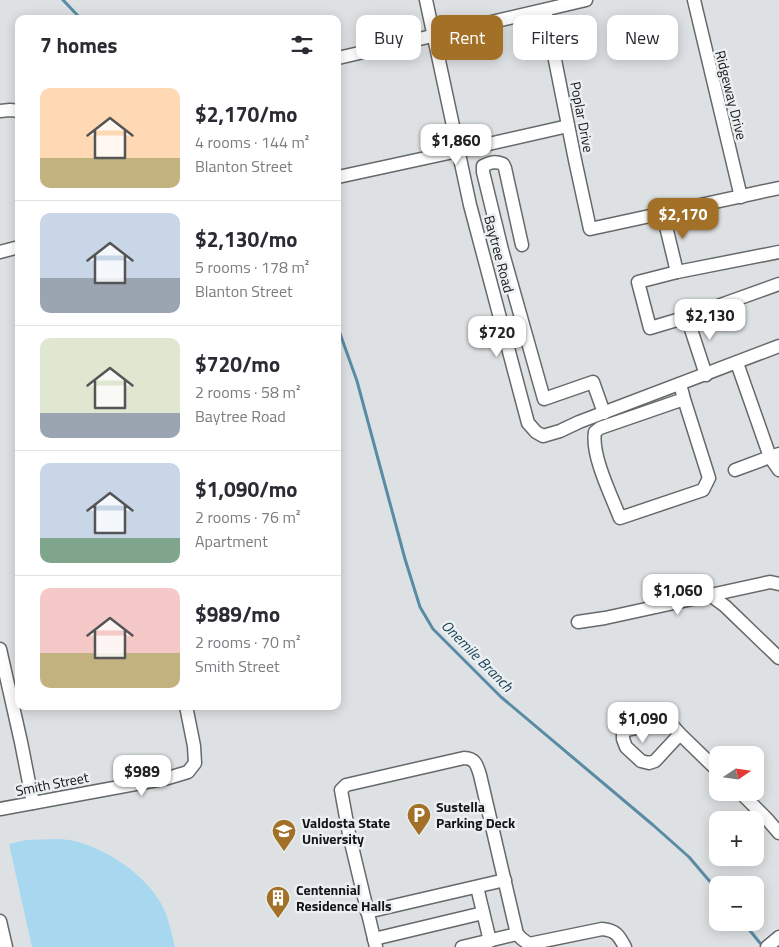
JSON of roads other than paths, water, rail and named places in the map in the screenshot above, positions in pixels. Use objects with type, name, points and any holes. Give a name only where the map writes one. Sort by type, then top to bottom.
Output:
[{"type":"street","name":"Baytree Road","points":[[426,0],[431,26]]},
{"type":"street","points":[[503,20],[586,0]]},
{"type":"street","name":"Ridgeway Drive","points":[[694,0],[741,197]]},
{"type":"street","name":"Poplar Drive","points":[[545,10],[590,229],[663,214]]},
{"type":"street","points":[[341,57],[431,36]]},
{"type":"street","name":"Baytree Road","points":[[438,60],[483,255],[528,423],[536,432],[543,436],[560,430],[779,346]]},
{"type":"street","points":[[0,111],[15,111]]},
{"type":"street","points":[[341,175],[568,126]]},
{"type":"street","points":[[483,255],[502,250],[526,244],[505,168],[503,164],[496,161],[483,166],[483,172],[502,250],[544,399],[593,382],[604,413]]},
{"type":"street","points":[[677,272],[663,214],[779,188]]},
{"type":"street","points":[[0,252],[15,249]]},
{"type":"street","points":[[779,252],[677,272],[638,282],[650,328],[687,317],[779,284]]},
{"type":"street","points":[[687,317],[706,375]]},
{"type":"street","points":[[737,363],[779,470]]},
{"type":"street","points":[[680,384],[709,478],[706,486],[703,490],[620,518],[600,466],[594,438],[595,432],[600,428],[684,398]]},
{"type":"street","points":[[735,470],[774,456]]},
{"type":"street","points":[[578,622],[605,618],[770,582],[779,584]]},
{"type":"street","points":[[710,595],[725,606],[779,658]]},
{"type":"street","points":[[0,648],[33,803]]},
{"type":"street","name":"Smith Street","points":[[0,809],[168,778],[188,772],[195,763],[195,753],[187,710]]},
{"type":"street","points":[[680,734],[709,762]]},
{"type":"street","points":[[483,913],[375,943],[349,834],[341,790],[346,785],[470,758],[476,762],[480,775],[517,934],[529,944],[602,929],[610,930],[619,936],[625,947]]},
{"type":"street","points":[[749,801],[779,833]]},
{"type":"street","points":[[368,912],[505,880]]},
{"type":"street","points":[[477,887],[490,940]]},
{"type":"street","points":[[0,921],[6,947]]},
{"type":"street","points":[[462,947],[517,934]]},
{"type":"street","points":[[767,947],[779,936]]},
{"type":"waterway","name":"Onemile Branch","points":[[63,0],[77,15]]},
{"type":"waterway","name":"Onemile Branch","points":[[341,336],[357,381],[405,559],[420,607],[433,629],[501,697],[653,825],[689,857],[709,880]]},
{"type":"waterway","name":"Onemile Branch","points":[[750,931],[760,943]]},
{"type":"place","name":"Sustella Parking Deck","points":[[419,836]]},
{"type":"place","name":"Valdosta State University","points":[[284,852]]},
{"type":"place","name":"Centennial Residence Halls","points":[[278,919]]}]
